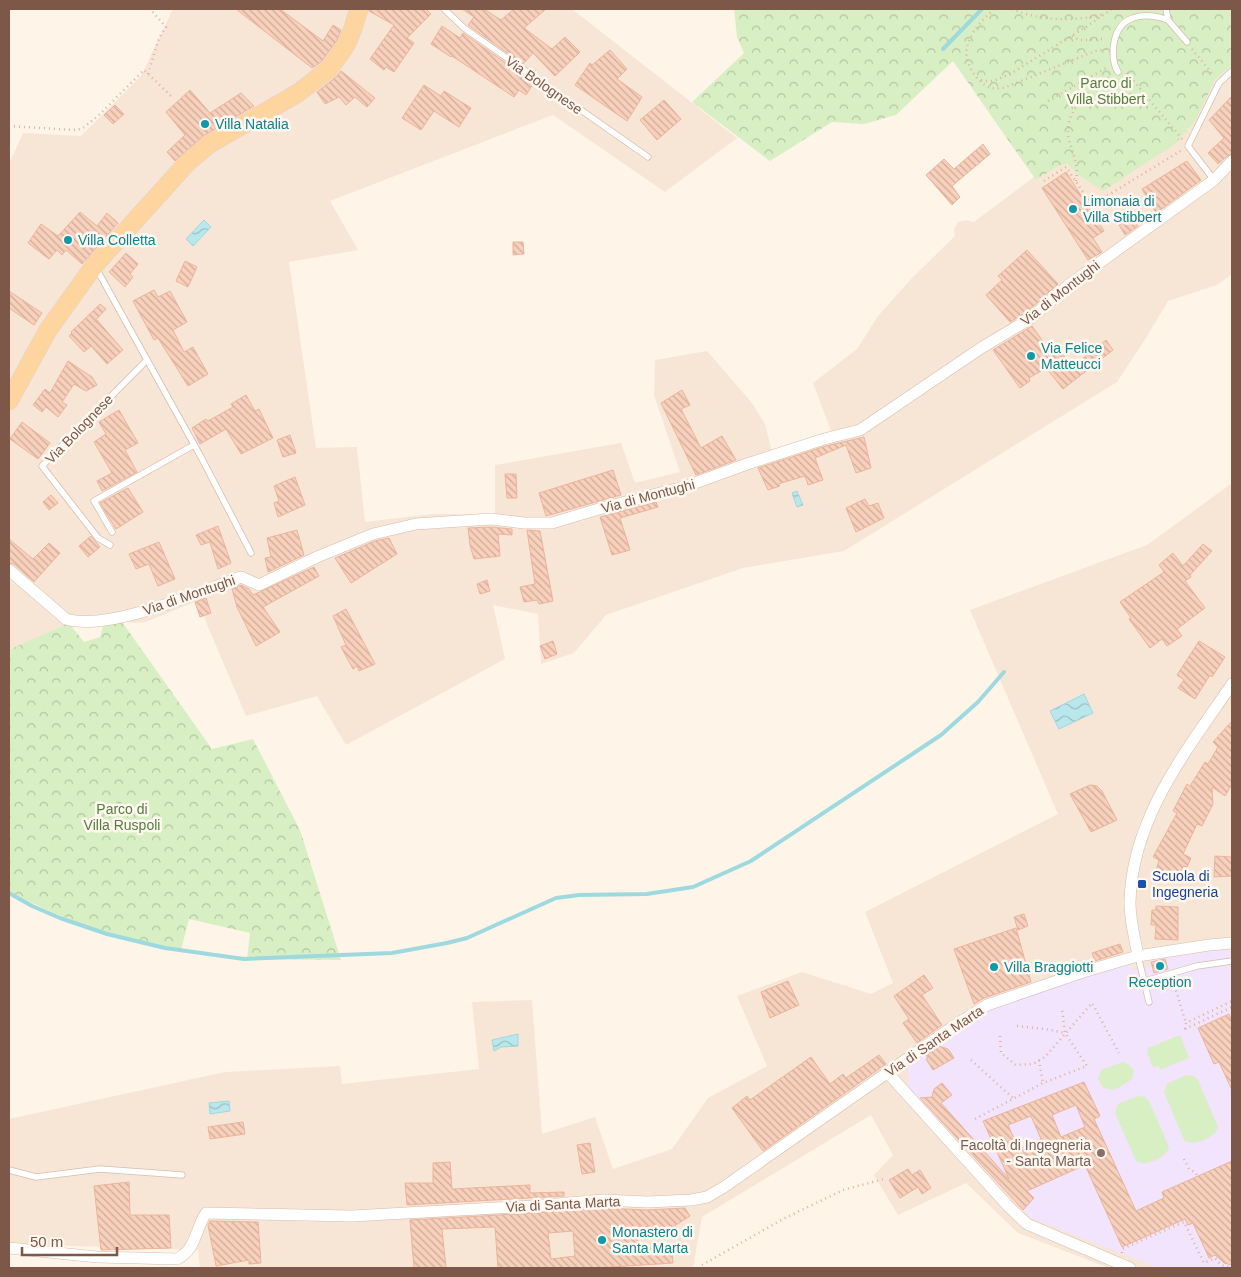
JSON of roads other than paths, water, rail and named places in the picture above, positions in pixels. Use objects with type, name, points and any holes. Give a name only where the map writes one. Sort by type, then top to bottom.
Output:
[{"type":"main road","points":[[9,401],[48,330],[94,266],[188,162],[208,145],[298,93],[328,69],[346,45],[358,9]]},
{"type":"street","name":"Via di Montughi","points":[[9,570],[66,620],[75,622],[101,621],[145,611],[241,577],[259,585],[317,557],[373,534],[416,524],[492,519],[524,523],[552,523],[684,487],[748,464],[864,428],[892,407],[981,348],[1031,318],[1070,284],[1214,180],[1232,160]]},
{"type":"street","points":[[1138,956],[1131,913],[1131,898],[1137,853],[1147,823],[1174,770],[1232,684]]},
{"type":"street","name":"Via di Santa Marta","points":[[9,1248],[97,1257],[177,1259],[188,1252],[196,1238],[200,1222],[206,1214],[352,1216],[535,1206],[602,1200],[647,1202],[692,1200],[714,1194],[887,1072],[987,1005],[1083,972],[1138,956],[1232,943]]},
{"type":"street","points":[[887,1072],[1008,1206],[1027,1224],[1130,1268]]},
{"type":"lane","name":"Via Bolognese","points":[[444,9],[464,28],[648,157]]},
{"type":"lane","points":[[1166,9],[1168,20],[1187,42]]},
{"type":"lane","points":[[1120,70],[1113,64],[1112,51],[1120,29],[1131,18],[1150,16],[1168,20]]},
{"type":"lane","points":[[1214,180],[1188,146],[1219,83],[1232,71]]},
{"type":"lane","points":[[94,266],[194,445],[251,553]]},
{"type":"lane","name":"Via Bolognese","points":[[110,544],[98,538],[42,466],[146,360]]},
{"type":"lane","points":[[112,532],[94,501],[194,445]]},
{"type":"lane","points":[[1138,956],[1149,1002]]},
{"type":"lane","points":[[1145,981],[1197,966],[1232,961]]},
{"type":"lane","points":[[9,1170],[36,1177],[100,1169],[182,1175]]},
{"type":"water","points":[[204,220],[211,227],[193,246],[186,239]]},
{"type":"water","points":[[797,491],[803,505],[797,507],[792,493]]},
{"type":"water","points":[[1084,694],[1093,713],[1059,729],[1050,711]]},
{"type":"water","points":[[518,1034],[518,1046],[501,1047],[494,1051],[492,1040]]},
{"type":"water","points":[[229,1101],[230,1111],[210,1114],[209,1103]]},
{"type":"waterway","points":[[943,49],[982,9]]},
{"type":"waterway","points":[[9,893],[32,906],[60,918],[107,934],[165,948],[244,959],[392,953],[447,943],[467,938],[556,898],[579,895],[647,894],[693,887],[751,861],[941,735],[978,702],[1004,672]]},
{"type":"place","name":"Villa Natalia","points":[[205,124]]},
{"type":"place","name":"Limonaia di Villa Stibbert","points":[[1073,209]]},
{"type":"place","name":"Villa Colletta","points":[[68,240]]},
{"type":"place","name":"Via Felice Matteucci","points":[[1031,356]]},
{"type":"place","name":"Scuola di Ingegneria","points":[[1142,884]]},
{"type":"place","name":"Reception","points":[[1160,966]]},
{"type":"place","name":"Villa Braggiotti","points":[[994,967]]},
{"type":"place","name":"Facoltà di Ingegneria - Santa Marta","points":[[1101,1153]]},
{"type":"place","name":"Monastero di Santa Marta","points":[[602,1240]]},
{"type":"park label","name":"Parco di Villa Stibbert","points":[[1106,92]]},
{"type":"park label","name":"Parco di Villa Ruspoli","points":[[122,818]]}]
